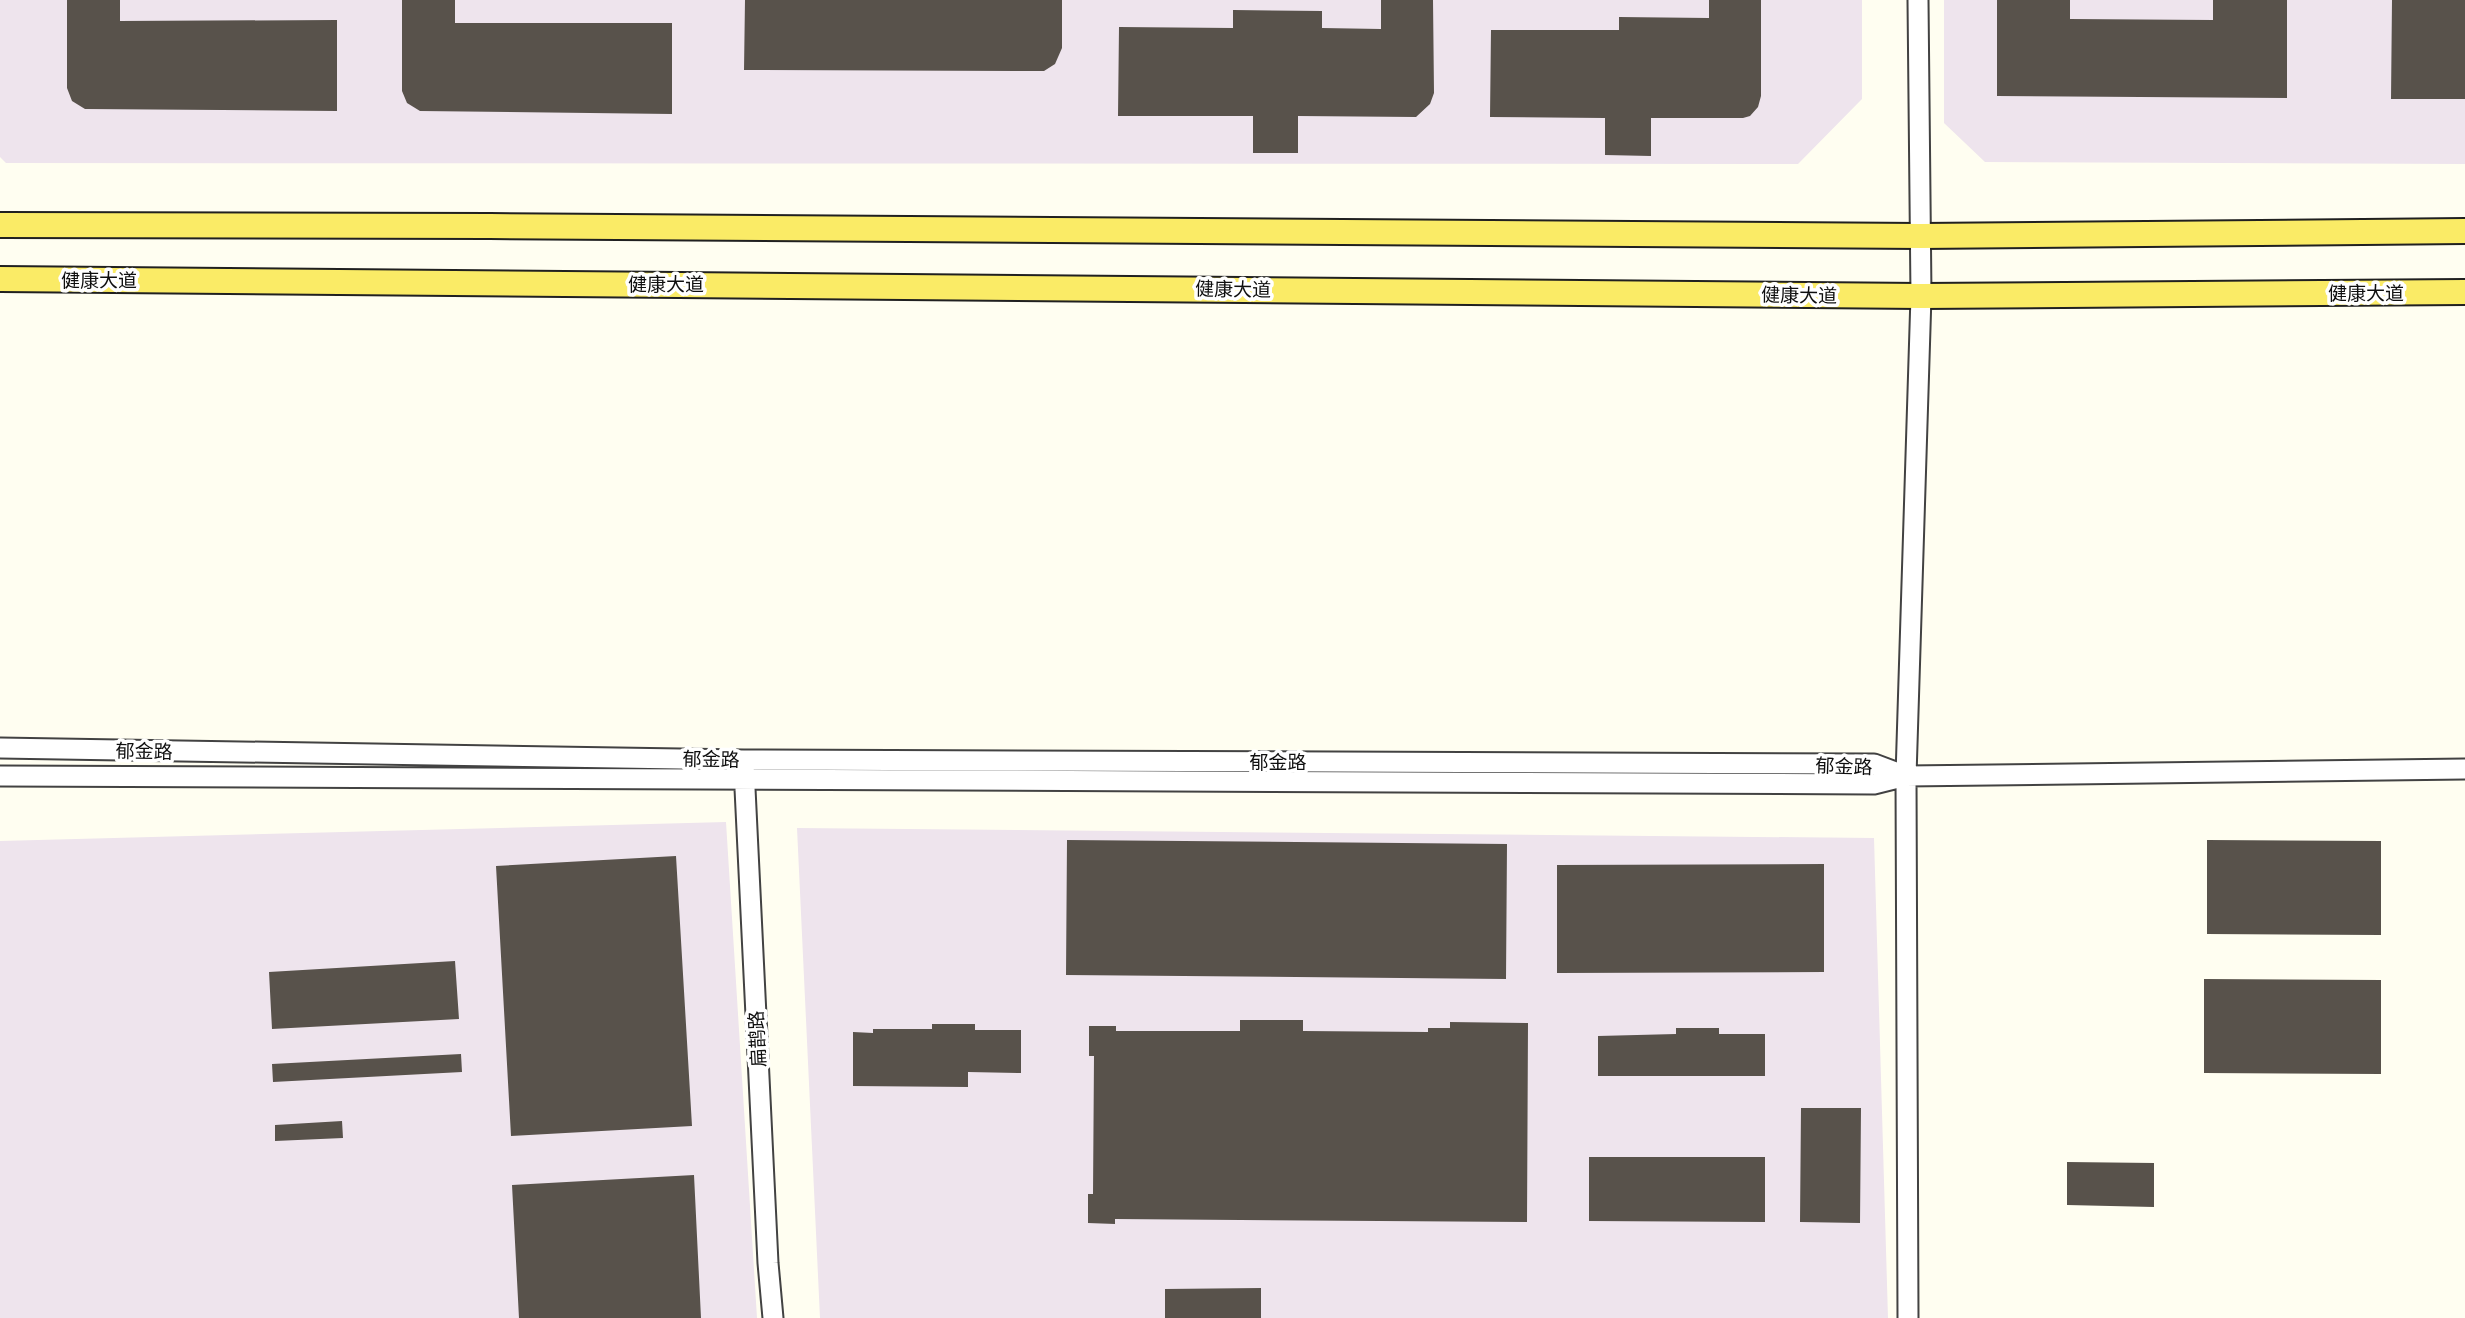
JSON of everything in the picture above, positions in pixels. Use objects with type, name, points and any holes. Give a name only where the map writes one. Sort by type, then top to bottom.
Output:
[{"type":"main road","points":[[0,225],[1921,236],[2465,231]]},
{"type":"main road","name":"健康大道","points":[[0,279],[1921,296],[2465,292]]},
{"type":"street","points":[[1908,1318],[1906,776],[1921,296],[1917,0]]},
{"type":"street","name":"郁金路","points":[[0,748],[744,760],[1874,764],[1906,776]]},
{"type":"street","name":"扁鹊路","points":[[744,760],[768,1263],[773,1318]]},
{"type":"street","points":[[1906,776],[2465,769]]},
{"type":"street","name":"郁金路","points":[[0,776],[1874,784],[1906,776]]},
{"type":"shaded area","points":[[0,0],[1862,0],[1862,99],[1798,164],[6,163],[0,157]]},
{"type":"shaded area","points":[[1944,0],[2465,0],[2465,164],[1985,162],[1944,123]]},
{"type":"shaded area","points":[[726,822],[757,1318],[0,1318],[0,841]]},
{"type":"shaded area","points":[[797,828],[1874,838],[1888,1318],[820,1318]]},
{"type":"building","points":[[67,0],[120,0],[120,21],[337,20],[337,111],[85,109],[72,101],[67,88]]},
{"type":"building","points":[[402,0],[455,0],[455,23],[672,23],[672,114],[420,111],[407,103],[402,91]]},
{"type":"building","points":[[745,0],[1062,0],[1062,48],[1055,64],[1044,71],[744,70]]},
{"type":"building","points":[[1381,0],[1433,0],[1434,93],[1430,104],[1416,117],[1298,116],[1298,153],[1253,153],[1253,116],[1118,116],[1119,27],[1233,28],[1233,10],[1322,11],[1322,28],[1381,29]]},
{"type":"building","points":[[1709,0],[1761,0],[1761,96],[1758,107],[1750,116],[1651,118],[1651,156],[1605,155],[1605,118],[1490,117],[1491,30],[1619,30],[1619,17],[1709,18]]},
{"type":"building","points":[[1997,0],[2070,0],[2070,19],[2213,20],[2213,0],[2287,0],[2287,98],[1997,96]]},
{"type":"building","points":[[2392,0],[2465,0],[2465,99],[2391,99]]},
{"type":"building","points":[[1067,840],[1507,844],[1506,979],[1066,975]]},
{"type":"building","points":[[2207,840],[2381,841],[2381,935],[2207,934]]},
{"type":"building","points":[[676,856],[692,1126],[511,1136],[496,866]]},
{"type":"building","points":[[1824,864],[1824,972],[1557,973],[1557,865]]},
{"type":"building","points":[[455,961],[459,1019],[272,1029],[269,972]]},
{"type":"building","points":[[2204,979],[2381,980],[2381,1074],[2204,1073]]},
{"type":"building","points":[[1240,1020],[1303,1020],[1303,1031],[1428,1032],[1428,1028],[1450,1028],[1450,1022],[1528,1023],[1527,1222],[1115,1219],[1115,1224],[1088,1223],[1088,1194],[1093,1194],[1094,1056],[1089,1056],[1089,1026],[1116,1026],[1116,1031],[1240,1031]]},
{"type":"building","points":[[932,1024],[975,1024],[975,1030],[1021,1030],[1021,1073],[968,1072],[968,1087],[853,1086],[853,1032],[873,1033],[873,1029],[932,1029]]},
{"type":"building","points":[[1676,1028],[1719,1028],[1719,1034],[1765,1034],[1765,1076],[1598,1076],[1598,1036],[1676,1034]]},
{"type":"building","points":[[461,1054],[462,1072],[273,1082],[272,1064]]},
{"type":"building","points":[[1801,1108],[1861,1108],[1860,1223],[1800,1222]]},
{"type":"building","points":[[342,1121],[343,1138],[275,1141],[275,1125]]},
{"type":"building","points":[[1589,1157],[1765,1157],[1765,1222],[1589,1221]]},
{"type":"building","points":[[2067,1162],[2154,1163],[2154,1207],[2067,1205]]},
{"type":"building","points":[[694,1175],[701,1318],[519,1318],[512,1185]]},
{"type":"building","points":[[1261,1288],[1261,1318],[1165,1318],[1165,1289]]}]
